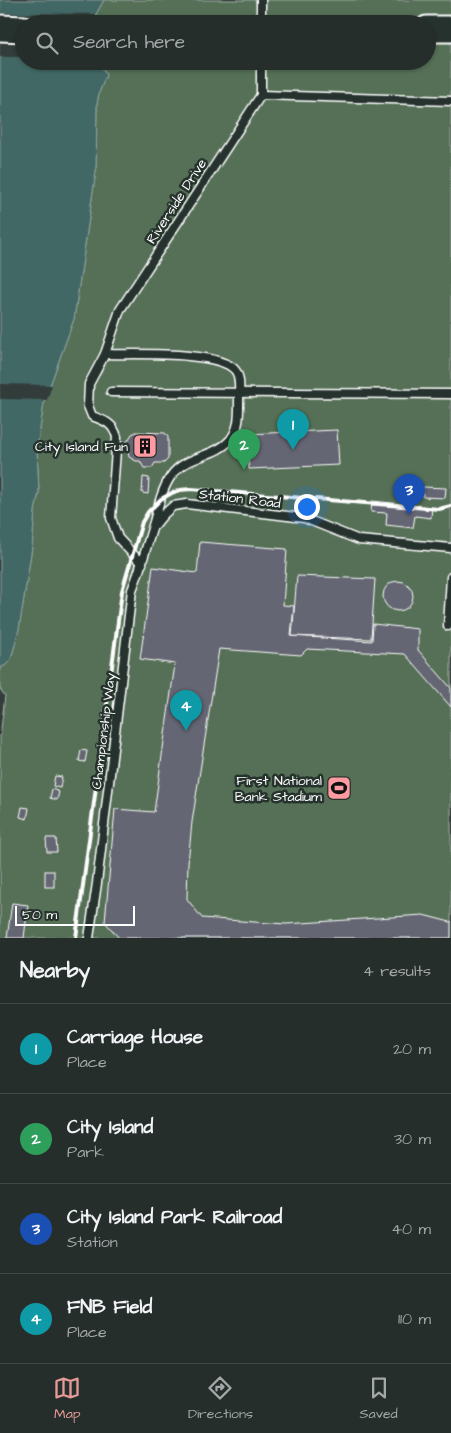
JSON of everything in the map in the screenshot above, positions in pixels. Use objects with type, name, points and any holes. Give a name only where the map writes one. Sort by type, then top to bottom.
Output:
[{"type":"main road","points":[[0,28],[15,29]]},
{"type":"main road","points":[[436,29],[451,29]]},
{"type":"lane","points":[[261,0],[261,15]]},
{"type":"lane","points":[[261,70],[261,95],[451,101]]},
{"type":"lane","name":"Riverside Drive","points":[[142,564],[118,538],[110,518],[117,437],[110,423],[92,416],[88,406],[89,384],[105,354],[120,310],[261,95]]},
{"type":"lane","name":"Championship Way","points":[[89,938],[132,590],[142,564],[162,493],[171,475],[184,463],[216,451],[230,440],[236,431],[239,420],[238,376],[234,369],[224,362],[182,356],[105,354]]},
{"type":"lane","points":[[111,392],[451,394]]},
{"type":"lane","name":"Station Road","points":[[152,529],[173,506],[187,504],[304,518],[359,540],[451,548]]},
{"type":"lane","points":[[448,626],[451,577]]},
{"type":"green space","points":[[104,0],[451,0],[451,938],[0,938],[0,737],[5,696],[0,689],[0,668],[11,659],[19,629],[39,492],[37,449],[44,402],[74,319],[96,171],[97,104],[106,75],[104,70],[436,70],[436,15],[96,14]]},
{"type":"water","points":[[0,0],[104,0],[96,15],[15,15],[15,70],[104,70],[106,75],[97,104],[96,171],[74,319],[44,402],[37,449],[39,492],[19,629],[11,659],[0,668]]},
{"type":"pier","points":[[0,13],[96,14],[15,15],[15,57],[0,57]]},
{"type":"pier","points":[[0,384],[52,385],[47,400],[0,399]]},
{"type":"building","points":[[337,430],[339,465],[249,469],[247,434]]},
{"type":"building","name":"City Island Fun","points":[[136,432],[165,433],[168,437],[168,459],[164,463],[155,463],[152,468],[144,468],[140,461],[129,457],[128,451],[121,451],[121,442],[127,442],[132,434]]},
{"type":"building","points":[[143,477],[149,478],[148,494],[142,493]]},
{"type":"building","points":[[423,487],[446,488],[445,498],[423,497]]},
{"type":"building","points":[[372,501],[432,507],[431,518],[415,516],[413,528],[386,525],[387,513],[371,512]]},
{"type":"building","points":[[200,542],[287,549],[283,605],[294,606],[291,636],[372,641],[373,624],[418,629],[418,650],[451,688],[451,707],[405,654],[307,649],[301,655],[219,649],[192,822],[187,899],[202,918],[254,922],[286,924],[423,915],[451,921],[451,938],[119,938],[105,922],[115,809],[154,812],[175,664],[140,659],[153,567],[197,573]]},
{"type":"building","points":[[297,576],[375,579],[371,639],[292,636]]},
{"type":"building","points":[[398,581],[409,585],[413,596],[409,607],[398,611],[387,607],[383,596],[387,585]]},
{"type":"building","points":[[81,750],[87,751],[85,762],[79,761]]},
{"type":"building","points":[[55,776],[62,777],[60,788],[53,786]]},
{"type":"building","points":[[52,789],[59,792],[57,800],[50,798]]},
{"type":"building","points":[[22,807],[29,808],[27,819],[20,817]]},
{"type":"building","points":[[46,838],[56,838],[57,852],[47,852]]},
{"type":"building","points":[[45,871],[54,871],[54,887],[45,887]]},
{"type":"building","points":[[12,903],[28,905],[24,938],[7,938]]},
{"type":"railway","points":[[76,938],[122,591],[142,522],[148,512],[161,499],[172,493],[191,489],[439,509],[451,506]]},
{"type":"place","name":"City Island Fun","points":[[145,446]]},
{"type":"place","name":"Carriage House","points":[[293,450]]},
{"type":"place","name":"City Island","points":[[244,470]]},
{"type":"place","name":"City Island Park Railroad","points":[[409,515]]},
{"type":"place","name":"FNB Field","points":[[186,731]]},
{"type":"place","name":"First National Bank Stadium","points":[[339,788]]}]
